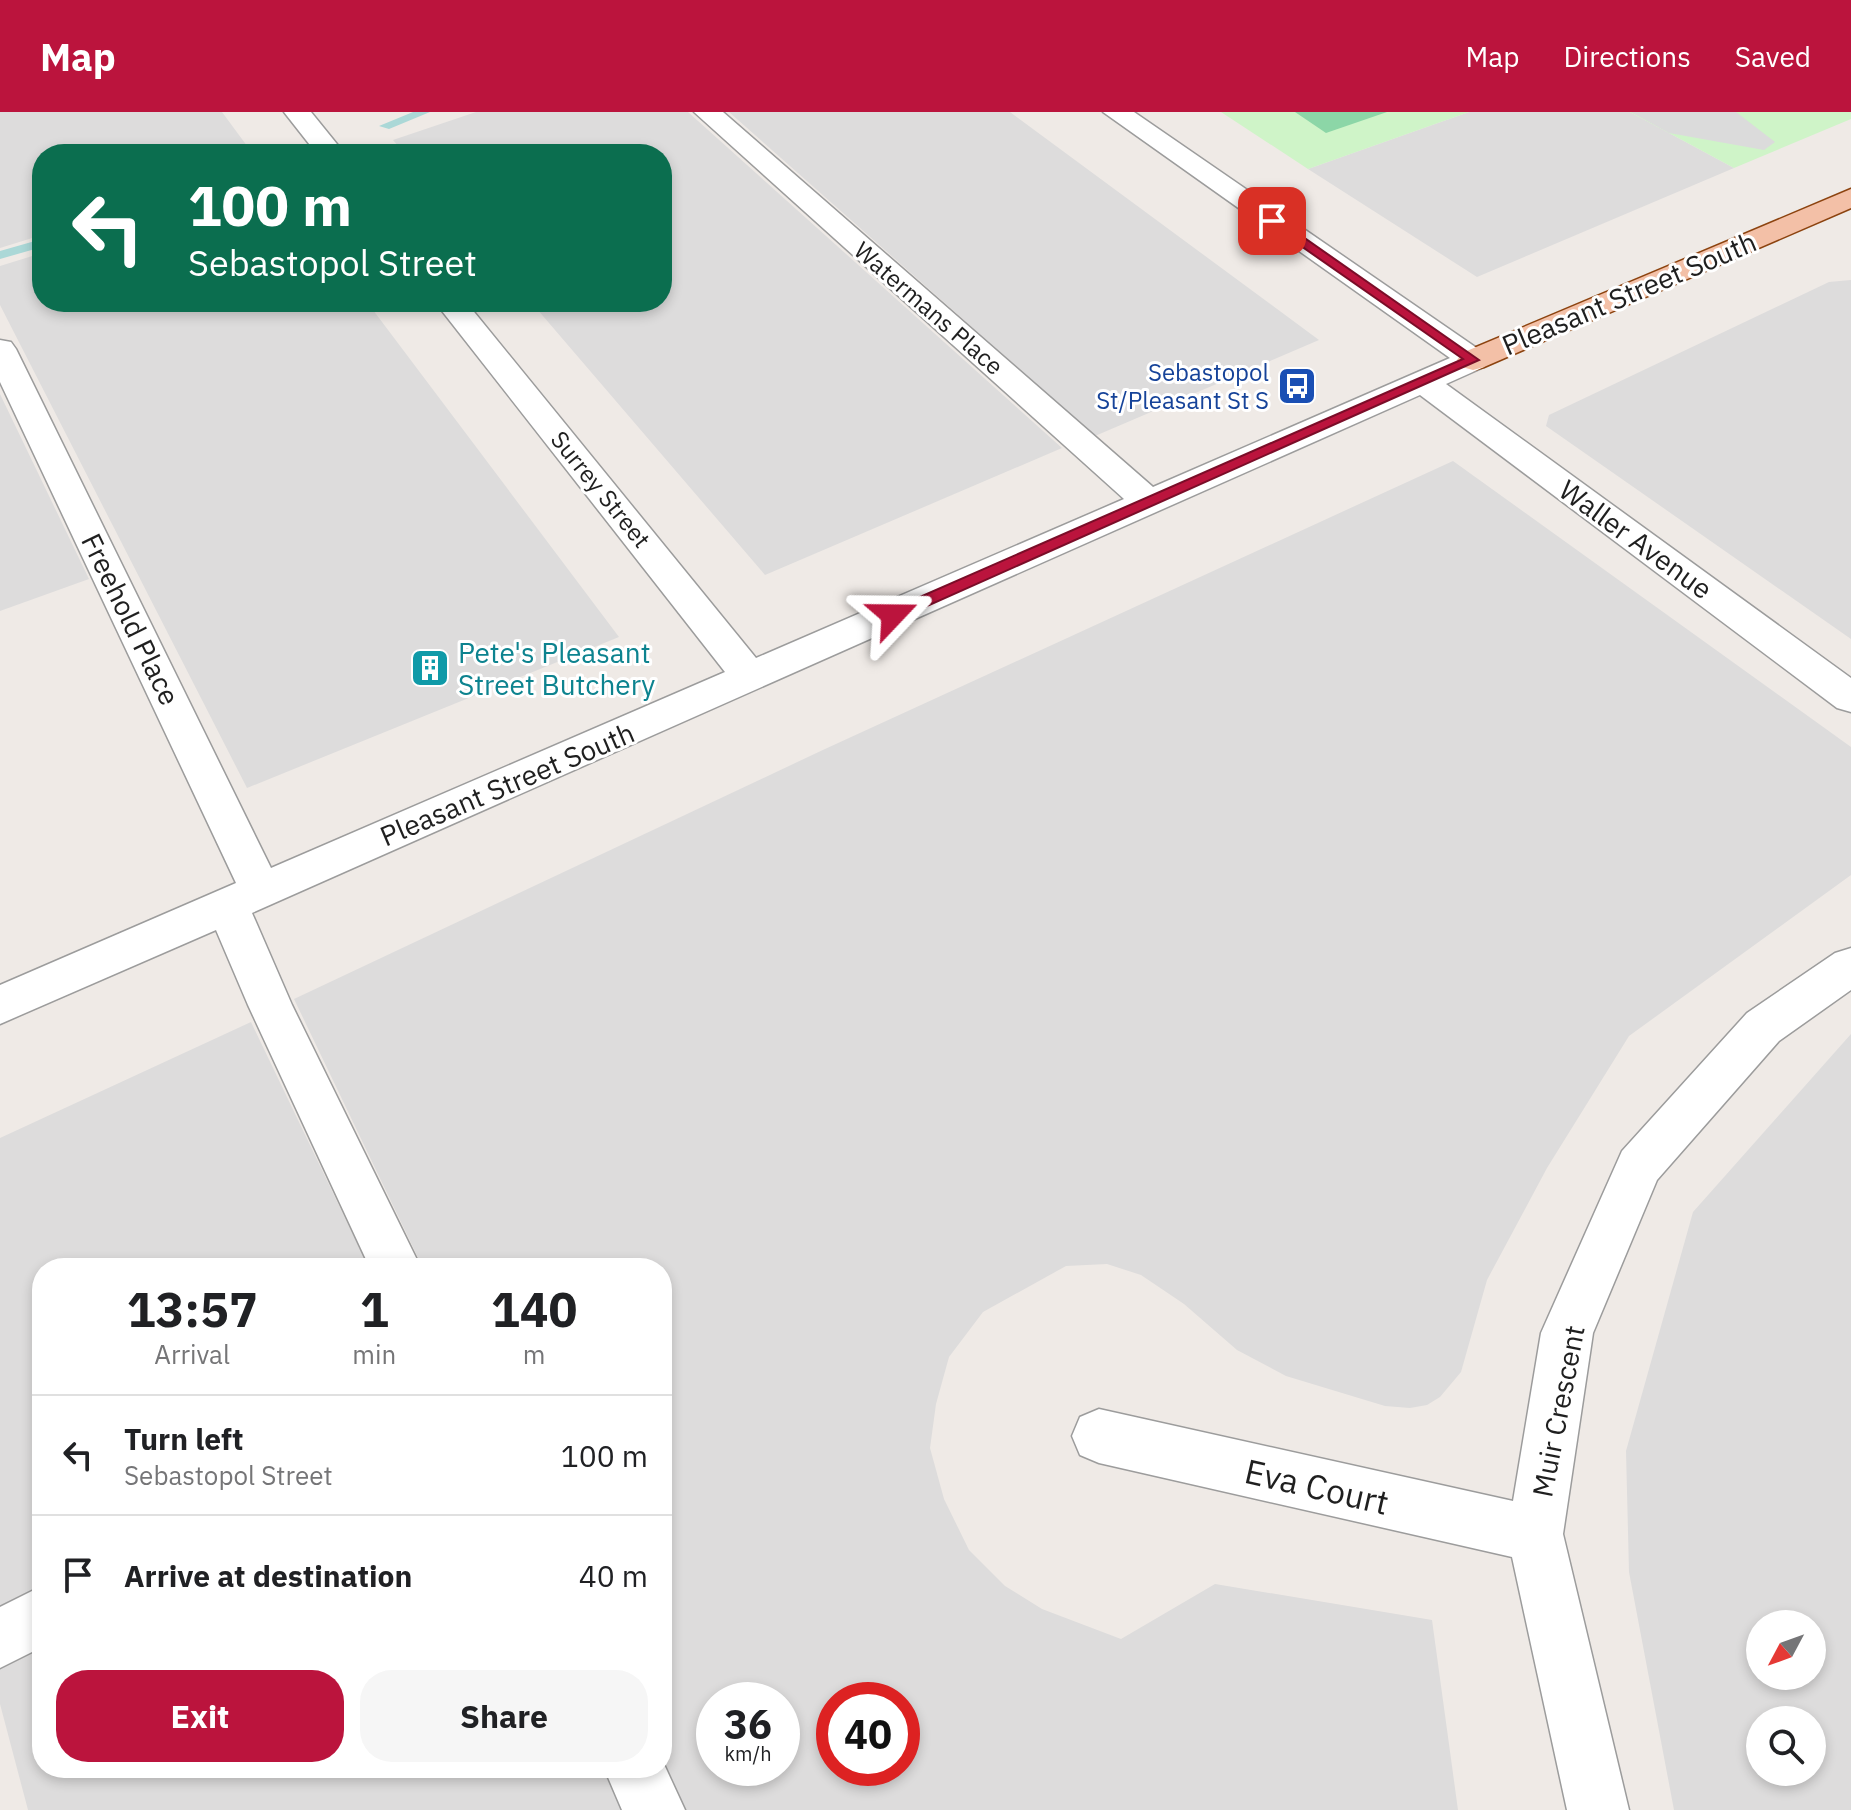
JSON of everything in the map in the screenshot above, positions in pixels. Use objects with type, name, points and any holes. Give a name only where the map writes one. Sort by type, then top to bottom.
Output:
[{"type":"main road","name":"Pleasant Street South","points":[[1473,360],[1851,198]]},
{"type":"street","points":[[297,112],[323,144]]},
{"type":"street","name":"Watermans Place","points":[[707,112],[1150,503]]},
{"type":"street","points":[[1116,112],[1473,360]]},
{"type":"street","name":"Surrey Street","points":[[458,312],[750,677]]},
{"type":"street","name":"Freehold Place","points":[[0,349],[244,898],[270,1005],[391,1258]]},
{"type":"street","name":"Pleasant Street South","points":[[0,1005],[1473,360]]},
{"type":"street","name":"Waller Avenue","points":[[1422,381],[1851,698]]},
{"type":"street","name":"Muir Crescent","points":[[1598,1810],[1535,1534],[1567,1333],[1639,1166],[1763,1027],[1851,966]]},
{"type":"street","name":"Eva Court","points":[[1099,1436],[1535,1534]]},
{"type":"street","points":[[0,1639],[32,1621]]},
{"type":"street","points":[[639,1778],[654,1810]]},
{"type":"shaded area","points":[[0,112],[222,112],[246,144],[32,144],[32,238],[0,248]]},
{"type":"shaded area","points":[[476,112],[688,112],[1062,448],[765,575],[540,312],[672,312],[672,144],[396,144],[393,140]]},
{"type":"shaded area","points":[[729,112],[1010,112],[1319,340],[1095,436]]},
{"type":"shaded area","points":[[1469,112],[1630,112],[1734,168],[1477,277],[1308,169]]},
{"type":"shaded area","points":[[1631,112],[1736,112],[1775,142],[1764,150],[1669,133]]},
{"type":"shaded area","points":[[32,256],[32,312],[375,312],[619,637],[247,788],[0,305],[0,266]]},
{"type":"shaded area","points":[[1851,280],[1851,639],[1546,426],[1549,415],[1829,282]]},
{"type":"shaded area","points":[[0,394],[89,579],[0,611]]},
{"type":"shaded area","points":[[1453,461],[1851,747],[1851,875],[1629,1036],[1547,1168],[1487,1280],[1461,1372],[1440,1397],[1427,1405],[1410,1408],[1385,1406],[1286,1376],[1237,1350],[1184,1304],[1141,1275],[1107,1264],[1066,1266],[983,1312],[949,1357],[936,1404],[930,1448],[944,1499],[969,1550],[1005,1586],[1042,1609],[1121,1639],[1215,1584],[1432,1620],[1458,1810],[685,1810],[669,1778],[672,1778],[672,1258],[418,1258],[294,999],[825,749]]},
{"type":"shaded area","points":[[251,1022],[364,1258],[32,1258],[32,1598],[0,1616],[0,1138]]},
{"type":"shaded area","points":[[1851,1034],[1851,1810],[1674,1810],[1629,1572],[1626,1451],[1693,1212]]},
{"type":"shaded area","points":[[32,1641],[32,1778],[611,1778],[625,1810],[28,1810],[0,1704],[0,1659]]},
{"type":"green space","points":[[1221,112],[1469,112],[1308,169]]},
{"type":"green space","points":[[1295,112],[1387,112],[1326,133]]},
{"type":"green space","points":[[1630,112],[1851,112],[1851,119],[1734,168]]},
{"type":"waterway","points":[[385,126],[424,112]]},
{"type":"waterway","points":[[0,255],[32,246]]},
{"type":"place","name":"Sebastopol St/Pleasant St S","points":[[1297,386]]},
{"type":"place","name":"Pete's Pleasant Street Butchery","points":[[430,668]]},
{"type":"route","points":[[893,615],[1382,397],[1473,360],[1272,221]]}]
